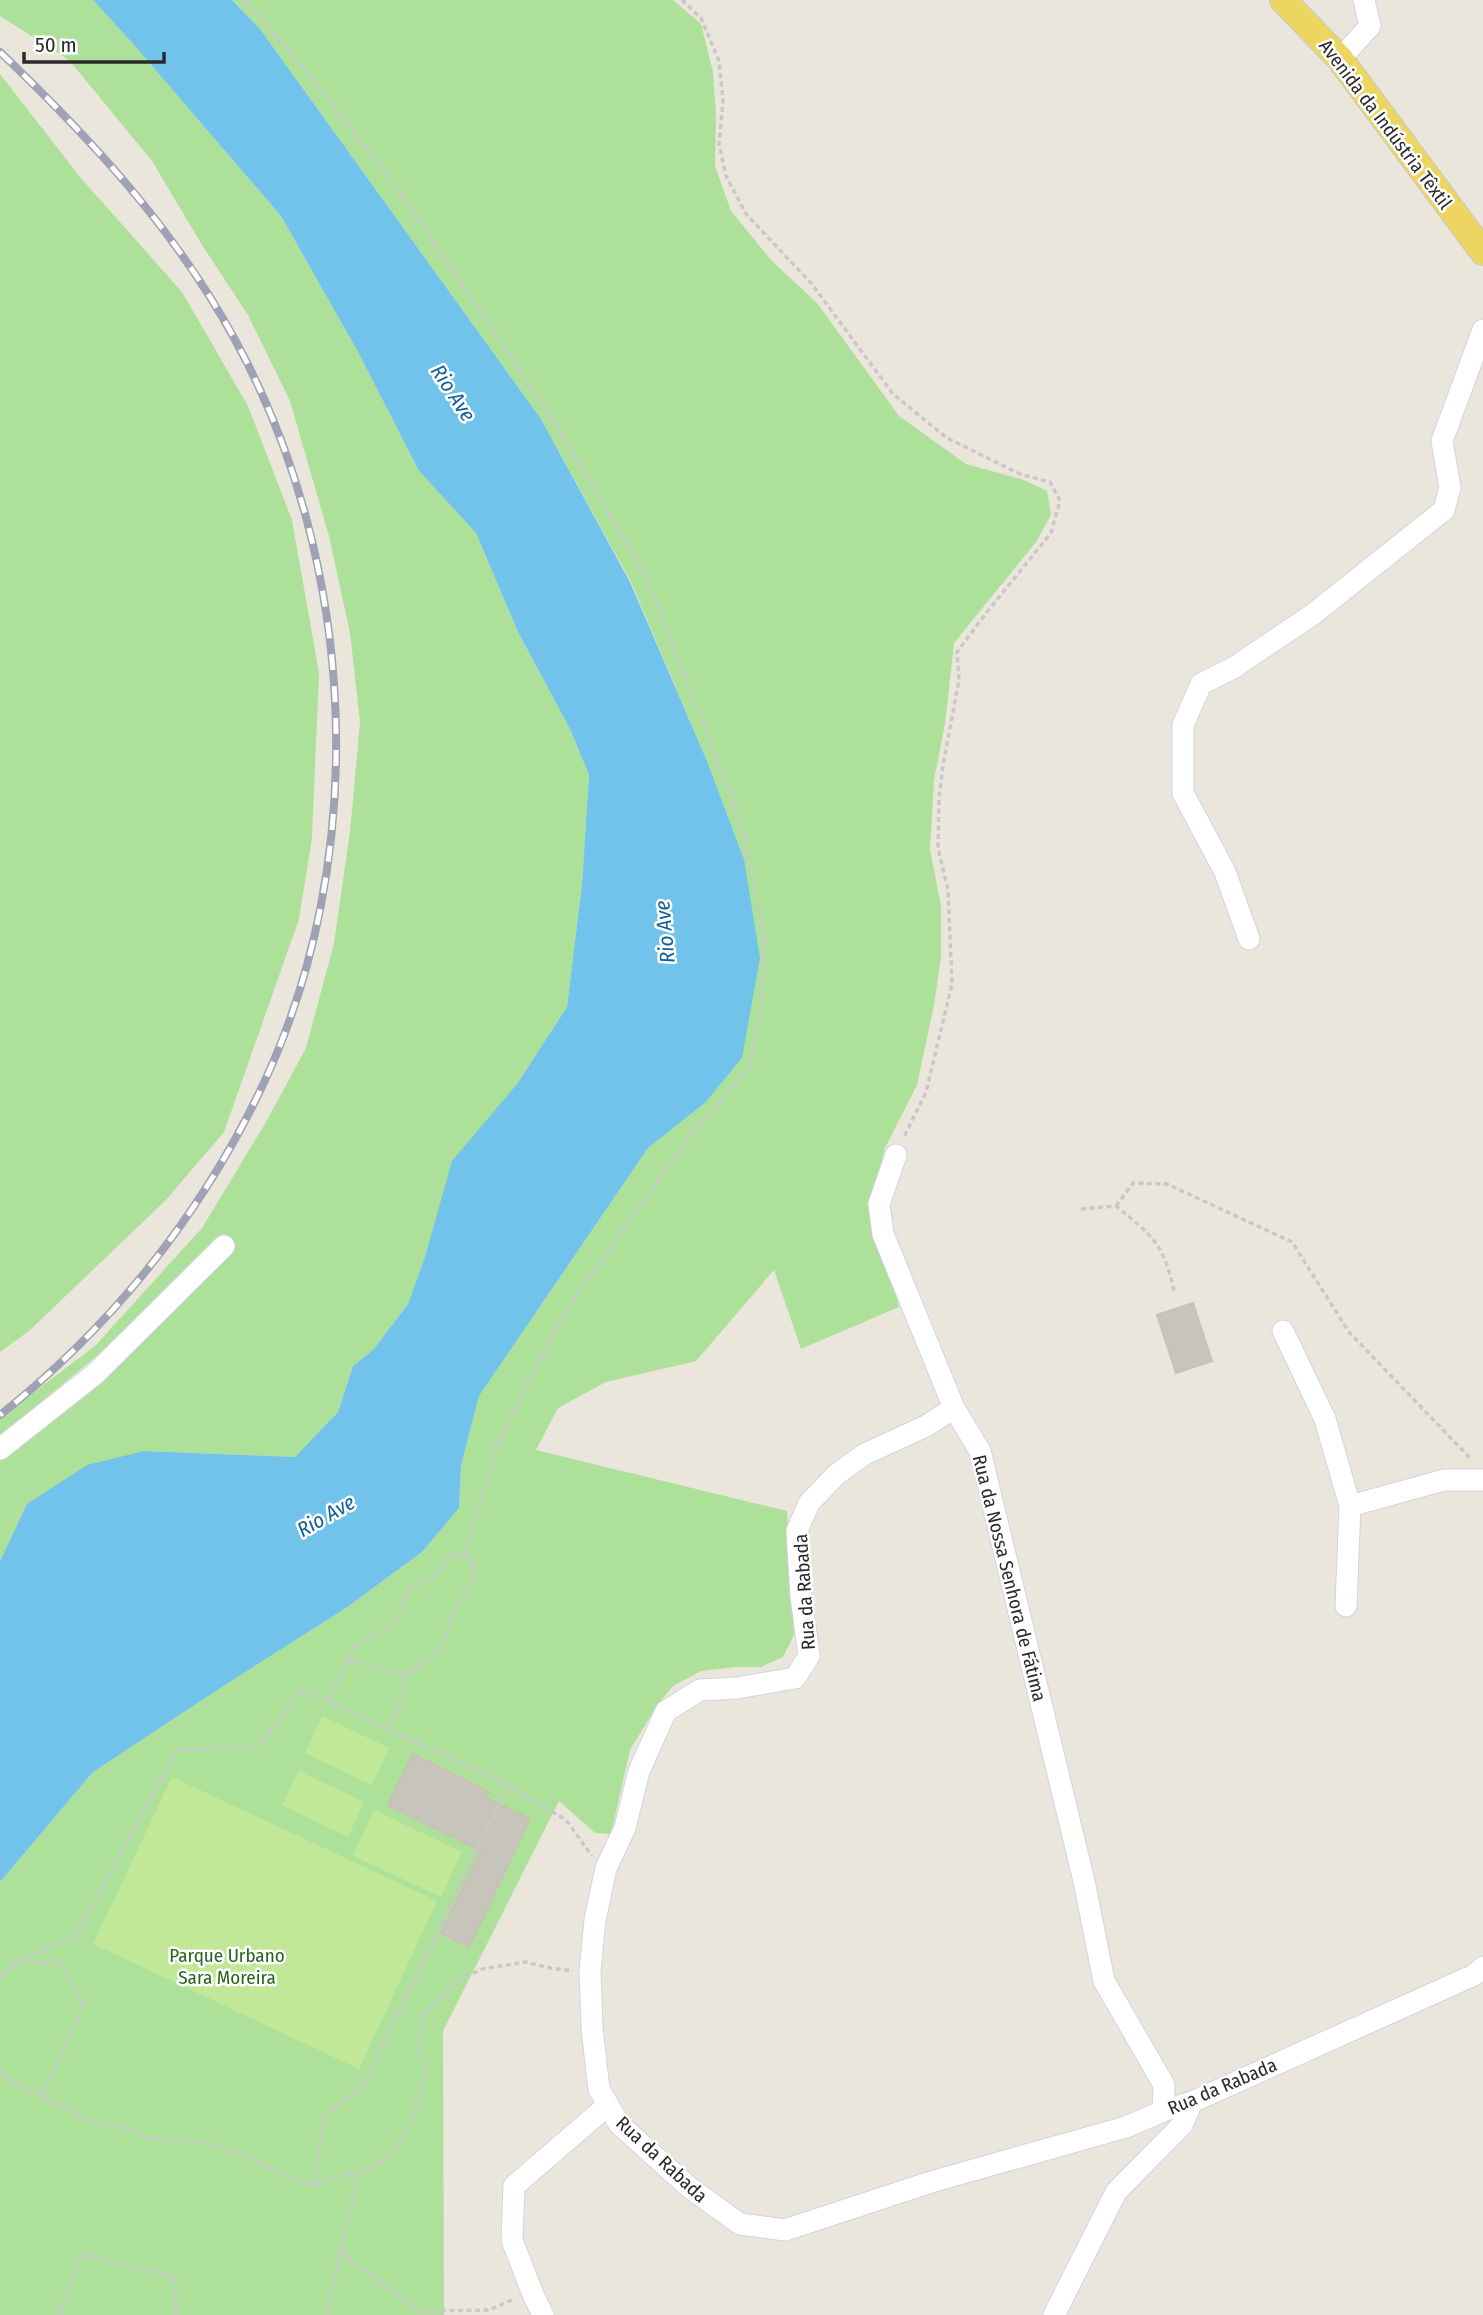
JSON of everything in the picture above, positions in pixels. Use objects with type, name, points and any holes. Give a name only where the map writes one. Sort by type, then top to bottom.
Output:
[{"type":"main road","name":"Avenida da Indústria Têxtil","points":[[1283,0],[1340,59],[1483,252]]},
{"type":"street","points":[[1340,59],[1370,26],[1364,0]]},
{"type":"street","points":[[1249,939],[1225,873],[1182,793],[1182,725],[1201,684],[1233,668],[1312,615],[1444,510],[1450,488],[1442,441],[1483,330]]},
{"type":"street","name":"Rua da Nossa Senhora de Fátima","points":[[895,1155],[879,1204],[883,1234],[954,1408],[979,1451],[1084,1881],[1104,1981],[1164,2085],[1163,2111]]},
{"type":"street","points":[[0,1449],[95,1374],[224,1246]]},
{"type":"street","points":[[1283,1331],[1325,1419],[1350,1506],[1346,1606]]},
{"type":"street","name":"Rua da Rabada","points":[[954,1408],[926,1426],[865,1454],[837,1474],[809,1503],[797,1531],[801,1596],[809,1656],[795,1678],[737,1688],[700,1690],[666,1711],[639,1771],[625,1828],[605,1875],[595,1920],[590,1971],[592,2028],[599,2089],[619,2124],[690,2188],[740,2224],[786,2230],[931,2182],[1126,2127],[1192,2102],[1480,1974]]},
{"type":"street","points":[[1350,1506],[1478,1471]]},
{"type":"street","points":[[1054,2315],[1116,2192],[1182,2125],[1192,2102]]},
{"type":"street","points":[[543,2315],[512,2240],[514,2186],[608,2105]]},
{"type":"path","points":[[244,0],[309,74],[403,196],[560,431],[648,578],[740,819],[765,940],[760,1008],[750,1066],[694,1130],[565,1312],[496,1446],[465,1556]]},
{"type":"path","points":[[682,0],[701,18],[719,61],[723,101],[719,144],[726,176],[746,214],[811,283],[893,394],[947,438],[1020,474],[1050,482],[1060,501],[1051,533],[957,652],[959,680],[943,766],[938,848],[948,890],[952,984],[926,1092],[895,1155]]},
{"type":"path","points":[[1116,1206],[1133,1183],[1167,1184],[1292,1242],[1349,1332],[1478,1471]]},
{"type":"path","points":[[1081,1209],[1116,1206],[1153,1237],[1167,1261],[1174,1291]]},
{"type":"path","points":[[328,1701],[356,1644],[396,1623],[408,1589],[437,1575],[451,1554],[471,1557],[476,1577],[455,1608],[442,1647],[405,1676],[401,1703],[387,1728]]},
{"type":"path","points":[[349,1658],[405,1676]]},
{"type":"path","points":[[0,1977],[16,1962],[76,1935],[177,1750],[258,1747],[302,1689],[508,1785],[566,1820],[605,1875]]},
{"type":"path","points":[[313,2185],[325,2117],[365,2083],[508,1785]]},
{"type":"path","points":[[16,1962],[61,1962],[84,2004],[43,2096]]},
{"type":"path","points":[[0,2071],[6,2078],[90,2120],[149,2138],[204,2142],[246,2155],[275,2171],[313,2185],[377,2166],[403,2139],[427,2068],[419,2049],[423,2015],[457,1980],[482,1969],[525,1962],[567,1971],[590,1971]]},
{"type":"path","points":[[326,2315],[360,2171]]},
{"type":"path","points":[[341,2253],[420,2311],[489,2310],[532,2292]]},
{"type":"path","points":[[59,2315],[83,2254],[174,2277],[176,2315]]},
{"type":"green space","points":[[0,0],[93,0],[281,216],[357,350],[419,471],[476,533],[518,632],[570,729],[589,775],[582,884],[567,1007],[517,1084],[425,1257],[408,1304],[373,1350],[353,1366],[338,1412],[295,1457],[144,1451],[27,1504],[0,1561],[0,1455],[231,1241],[220,1235],[134,1325],[0,1436],[0,1418],[95,1346],[202,1228],[266,1122],[306,1048],[334,943],[350,832],[360,722],[350,633],[329,536],[290,401],[248,315],[152,161],[69,60],[0,16]]},
{"type":"green space","name":"Parque Urbano Sara Moreira","points":[[232,0],[673,0],[701,24],[713,72],[716,114],[715,166],[731,211],[771,260],[817,303],[899,416],[966,464],[1024,480],[1047,491],[1051,515],[1036,542],[954,643],[945,724],[934,780],[930,850],[941,905],[941,957],[934,1005],[917,1085],[885,1148],[872,1197],[899,1307],[801,1349],[774,1270],[696,1361],[606,1382],[558,1408],[536,1450],[787,1511],[794,1635],[783,1657],[761,1667],[701,1671],[673,1686],[658,1704],[630,1750],[611,1834],[595,1833],[559,1801],[443,2031],[444,2315],[0,2315],[0,1882],[93,1772],[346,1608],[422,1552],[459,1508],[461,1466],[479,1396],[648,1148],[706,1102],[742,1058],[744,859],[707,761],[631,582],[541,419],[260,29]]},
{"type":"green space","points":[[0,74],[80,177],[182,292],[248,406],[292,520],[319,673],[312,838],[299,919],[224,1132],[166,1200],[29,1331],[0,1352]]},
{"type":"green space","points":[[322,1716],[389,1748],[372,1785],[305,1753]]},
{"type":"green space","points":[[299,1771],[364,1802],[348,1837],[282,1805]]},
{"type":"green space","name":"Parque Urbano Sara Moreira","points":[[172,1777],[437,1901],[359,2069],[93,1944]]},
{"type":"green space","points":[[374,1810],[462,1852],[441,1897],[353,1856]]},
{"type":"water","name":"Rio Ave","points":[[93,0],[232,0],[260,29],[541,419],[630,582],[707,761],[744,859],[760,958],[742,1058],[706,1102],[648,1148],[479,1396],[461,1466],[459,1508],[422,1552],[346,1608],[93,1772],[0,1882],[0,1561],[27,1504],[87,1465],[144,1451],[295,1457],[338,1412],[353,1366],[373,1350],[408,1304],[425,1257],[452,1161],[517,1084],[567,1007],[582,884],[589,775],[570,729],[518,632],[476,533],[419,471],[357,350],[281,216]]},
{"type":"building","points":[[1193,1303],[1212,1361],[1176,1373],[1157,1315]]},
{"type":"building","points":[[413,1754],[489,1792],[486,1798],[530,1819],[469,1947],[441,1933],[481,1851],[388,1805]]},
{"type":"railway","points":[[0,52],[98,151],[128,186],[185,259],[234,338],[275,425],[306,518],[326,614],[336,712],[334,810],[321,907],[296,1001],[260,1091],[209,1183],[148,1268],[115,1308],[78,1346],[0,1415]]}]
